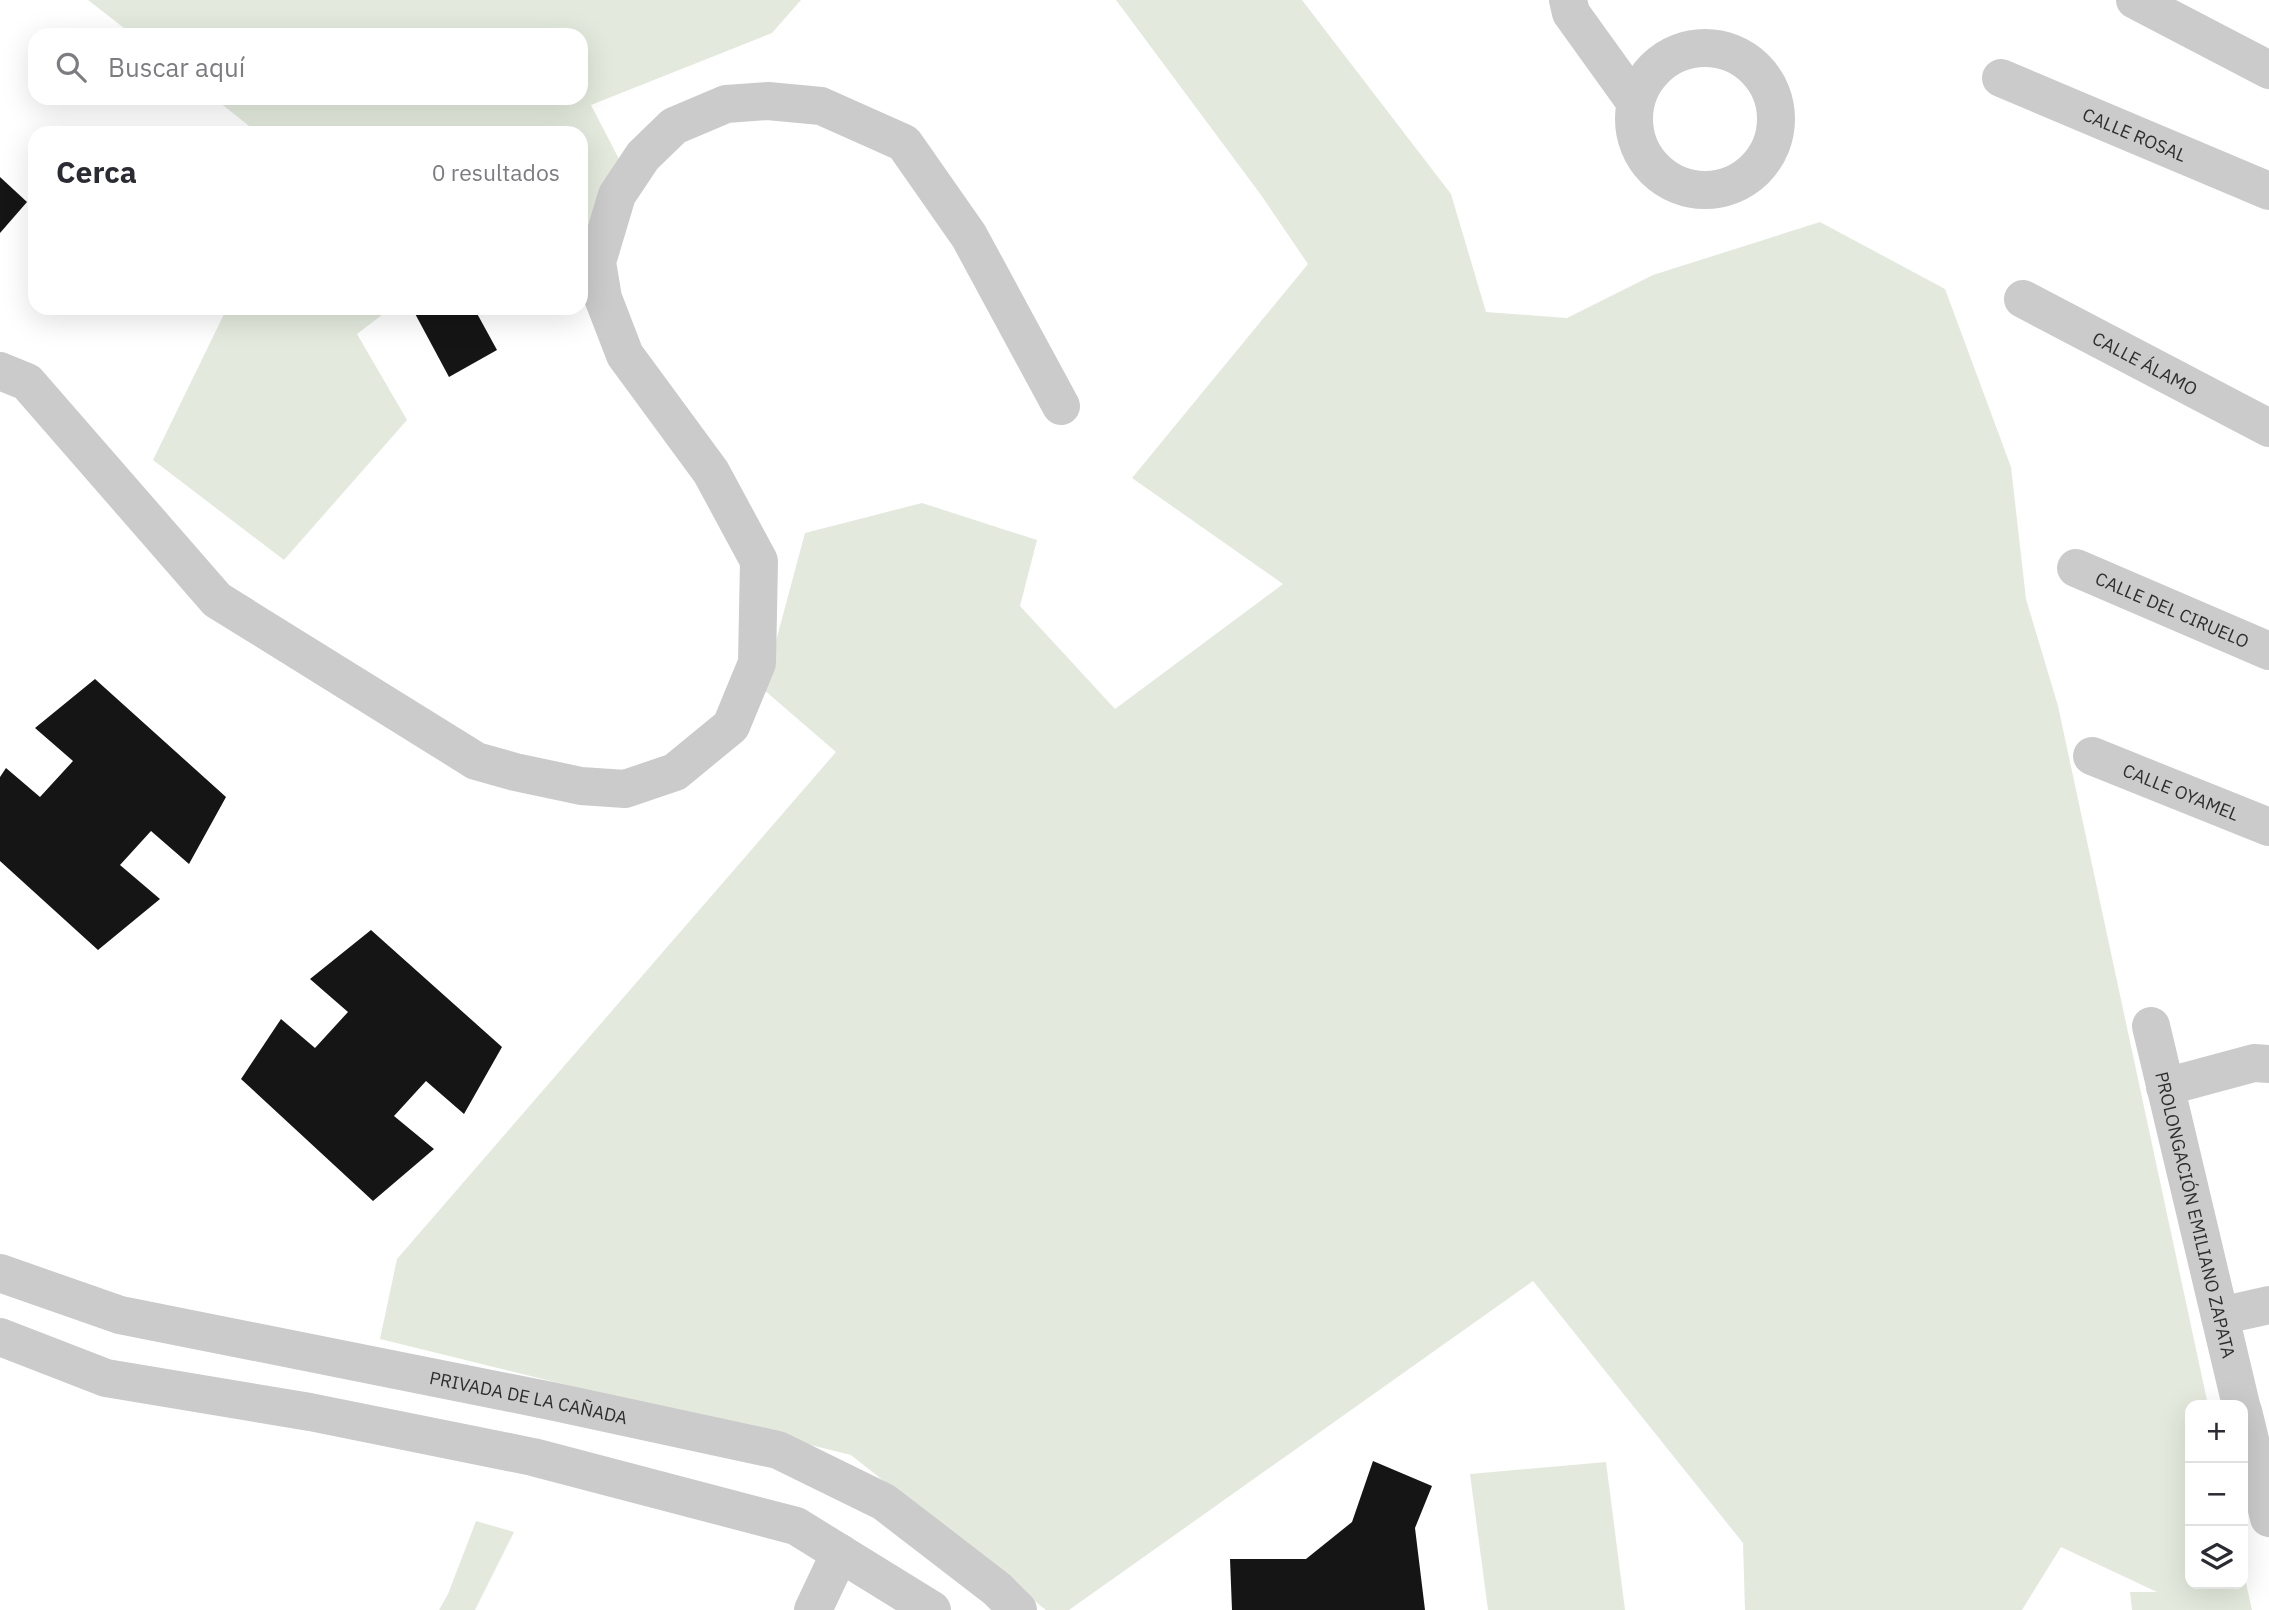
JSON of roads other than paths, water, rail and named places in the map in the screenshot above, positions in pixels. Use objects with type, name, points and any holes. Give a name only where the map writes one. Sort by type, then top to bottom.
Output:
[{"type":"street","points":[[1568,0],[1570,13],[1635,102]]},
{"type":"street","points":[[2135,0],[2269,70]]},
{"type":"street","name":"CALLE ROSAL","points":[[2001,78],[2269,191]]},
{"type":"street","points":[[0,371],[27,382],[218,600],[476,761],[581,786],[625,789],[675,772],[731,726],[757,663],[760,561],[711,471],[625,355],[603,298],[597,262],[617,195],[643,156],[674,126],[726,104],[768,101],[821,106],[904,143],[969,236],[1061,406]]},
{"type":"street","name":"CALLE ÁLAMO","points":[[2023,299],[2269,428]]},
{"type":"street","name":"CALLE DEL CIRUELO","points":[[2076,568],[2269,651]]},
{"type":"street","name":"CALLE OYAMEL","points":[[2092,756],[2269,827]]},
{"type":"street","name":"PROLONGACIÓN EMILIANO ZAPATA","points":[[2151,1026],[2240,1400]]},
{"type":"street","points":[[2165,1087],[2254,1063],[2269,1064]]},
{"type":"street","name":"PRIVADA DE LA CAÑADA","points":[[0,1273],[120,1315],[551,1401],[778,1450],[884,1502],[997,1590],[1018,1610]]},
{"type":"street","points":[[2220,1316],[2269,1305]]},
{"type":"street","points":[[0,1337],[106,1378],[310,1412],[546,1461],[796,1526],[840,1553],[892,1600],[932,1610]]},
{"type":"street","points":[[2248,1432],[2269,1518]]},
{"type":"street","points":[[813,1610],[840,1553]]}]
